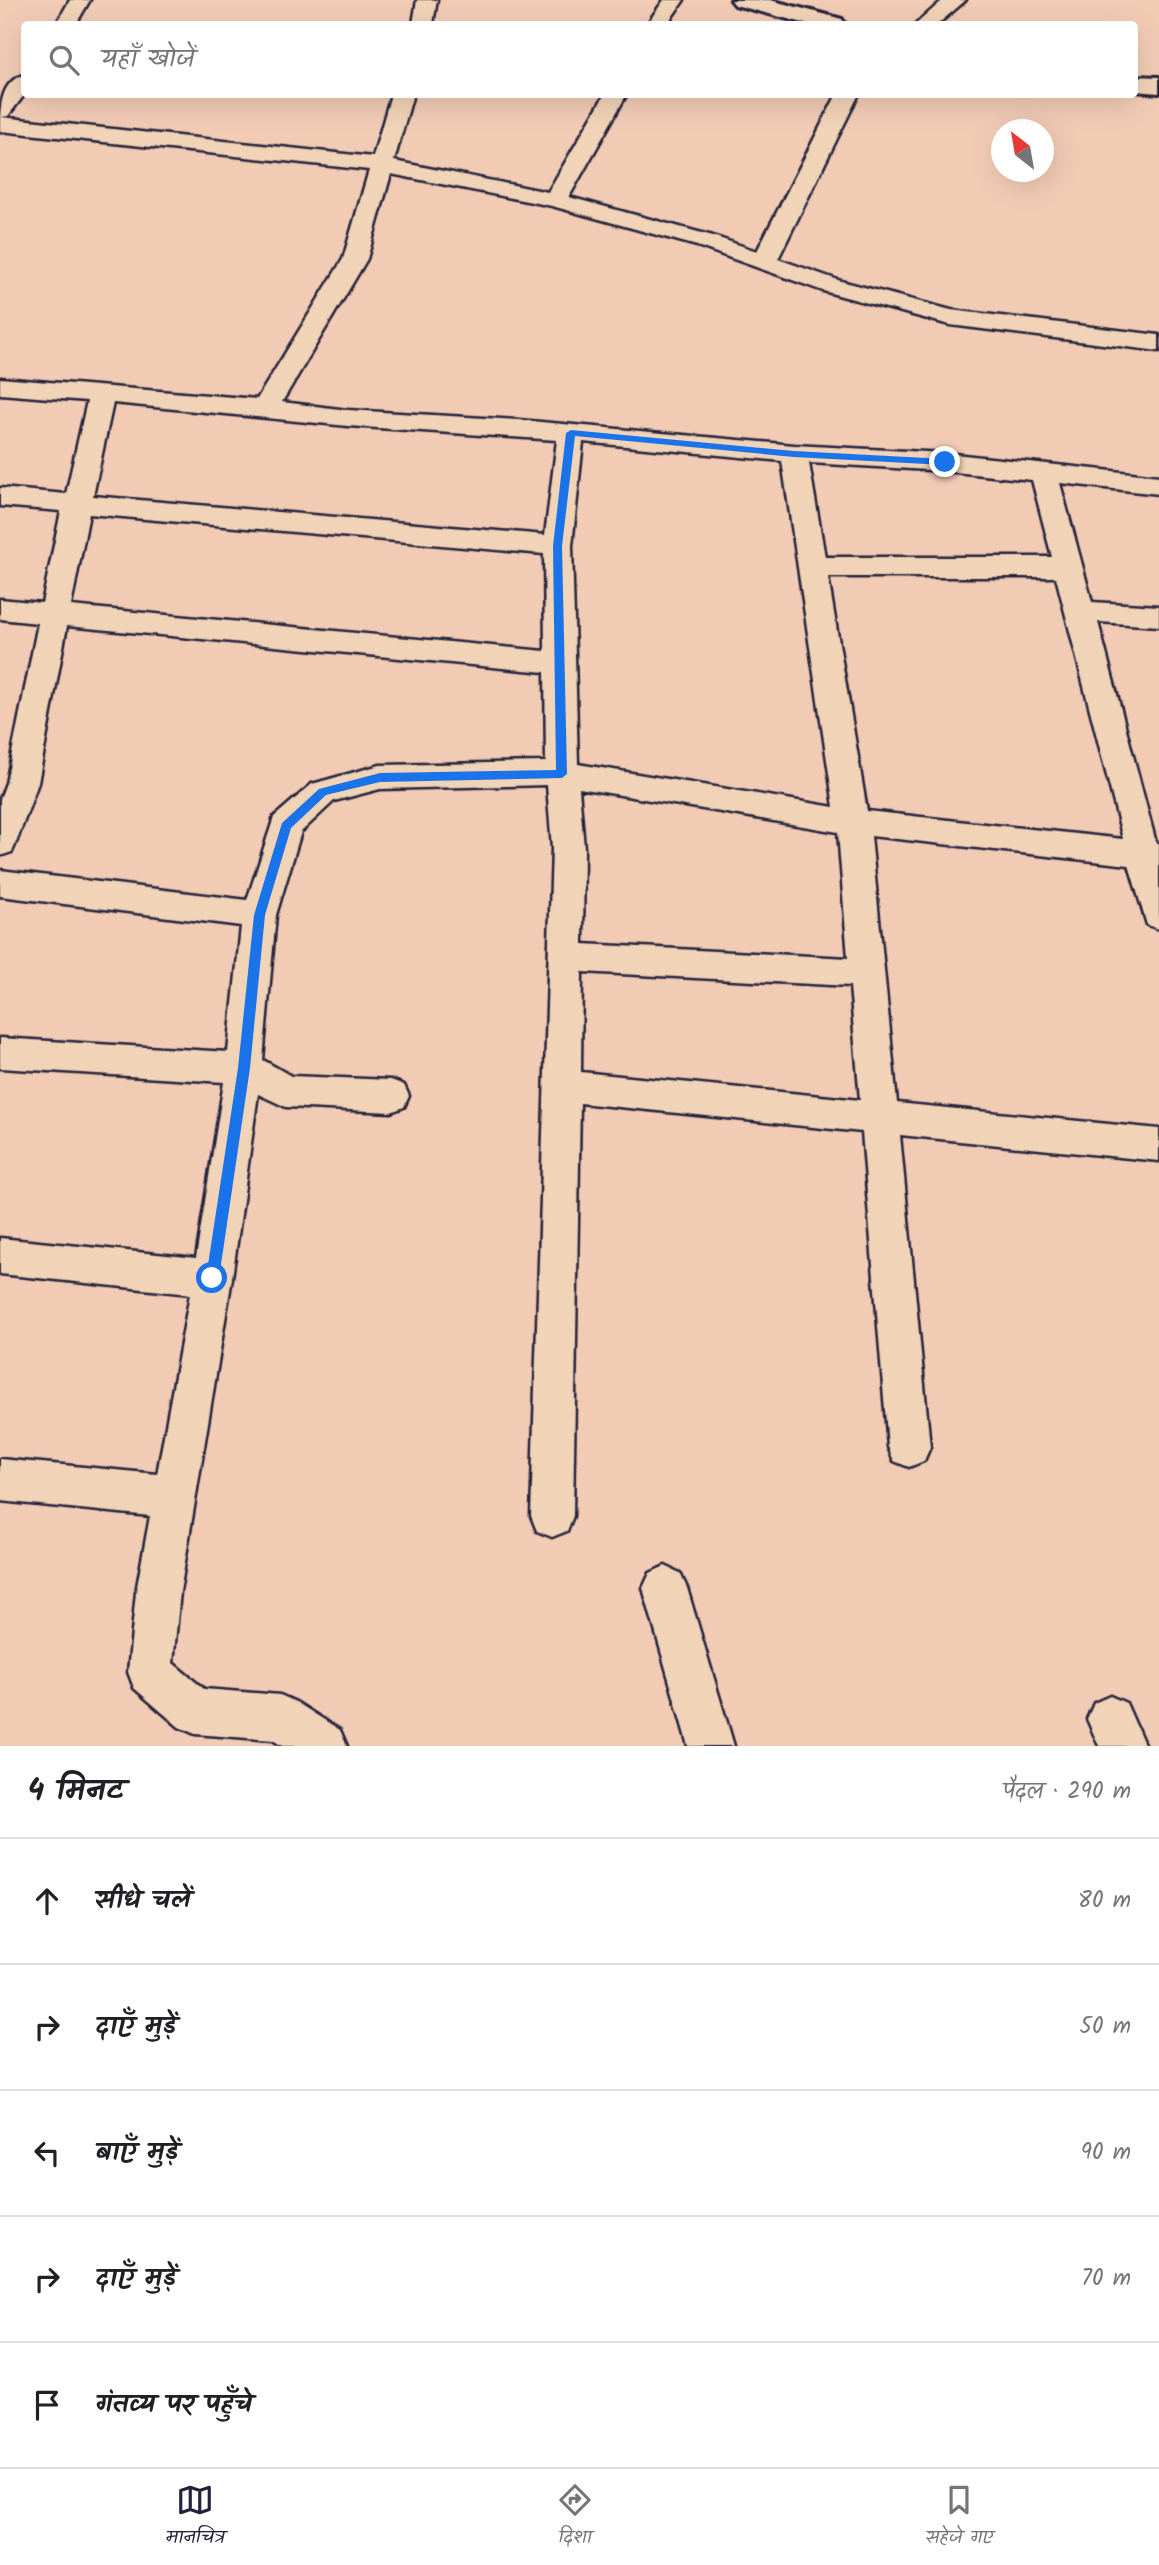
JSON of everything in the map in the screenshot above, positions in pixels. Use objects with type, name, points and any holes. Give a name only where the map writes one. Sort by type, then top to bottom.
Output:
[{"type":"highway","points":[[743,0],[822,21]]},
{"type":"highway","points":[[1138,83],[1159,85]]},
{"type":"street","points":[[68,21],[80,0]]},
{"type":"street","points":[[424,21],[427,0]]},
{"type":"street","points":[[659,21],[674,0]]},
{"type":"street","points":[[930,21],[956,0]]},
{"type":"street","points":[[0,111],[21,85]]},
{"type":"street","points":[[265,408],[355,259],[401,98]]},
{"type":"street","points":[[555,200],[614,98]]},
{"type":"street","points":[[764,262],[846,98]]},
{"type":"street","points":[[0,124],[381,166],[555,200],[705,241],[832,286],[950,317],[1159,343]]},
{"type":"street","points":[[0,386],[265,408],[348,418],[571,433],[794,454],[945,462],[1159,485]]},
{"type":"street","points":[[0,843],[22,783],[54,614],[102,395]]},
{"type":"street","points":[[552,1516],[568,848],[562,774],[558,546],[571,433]]},
{"type":"street","points":[[794,454],[853,822],[909,1447]]},
{"type":"street","points":[[1044,473],[1079,611],[1151,855],[1159,915]]},
{"type":"street","points":[[0,497],[558,546]]},
{"type":"street","points":[[812,566],[1068,566]]},
{"type":"street","points":[[0,609],[560,663]]},
{"type":"street","points":[[1079,611],[1159,616]]},
{"type":"street","points":[[324,1746],[280,1718],[195,1711],[150,1672],[159,1592],[244,1068],[259,915],[286,826],[323,792],[380,778],[562,774],[853,822],[1151,855]]},
{"type":"street","points":[[0,883],[259,915]]},
{"type":"street","points":[[566,957],[867,973]]},
{"type":"street","points":[[0,1053],[244,1068],[286,1091],[391,1096]]},
{"type":"street","points":[[562,1086],[1159,1145]]},
{"type":"street","points":[[0,1256],[212,1278]]},
{"type":"street","points":[[0,1480],[175,1497]]},
{"type":"street","points":[[665,1588],[711,1746]]},
{"type":"route","points":[[212,1278],[244,1068],[259,915],[286,826],[323,792],[380,778],[562,774],[558,546],[571,433],[794,454],[945,462]]}]
